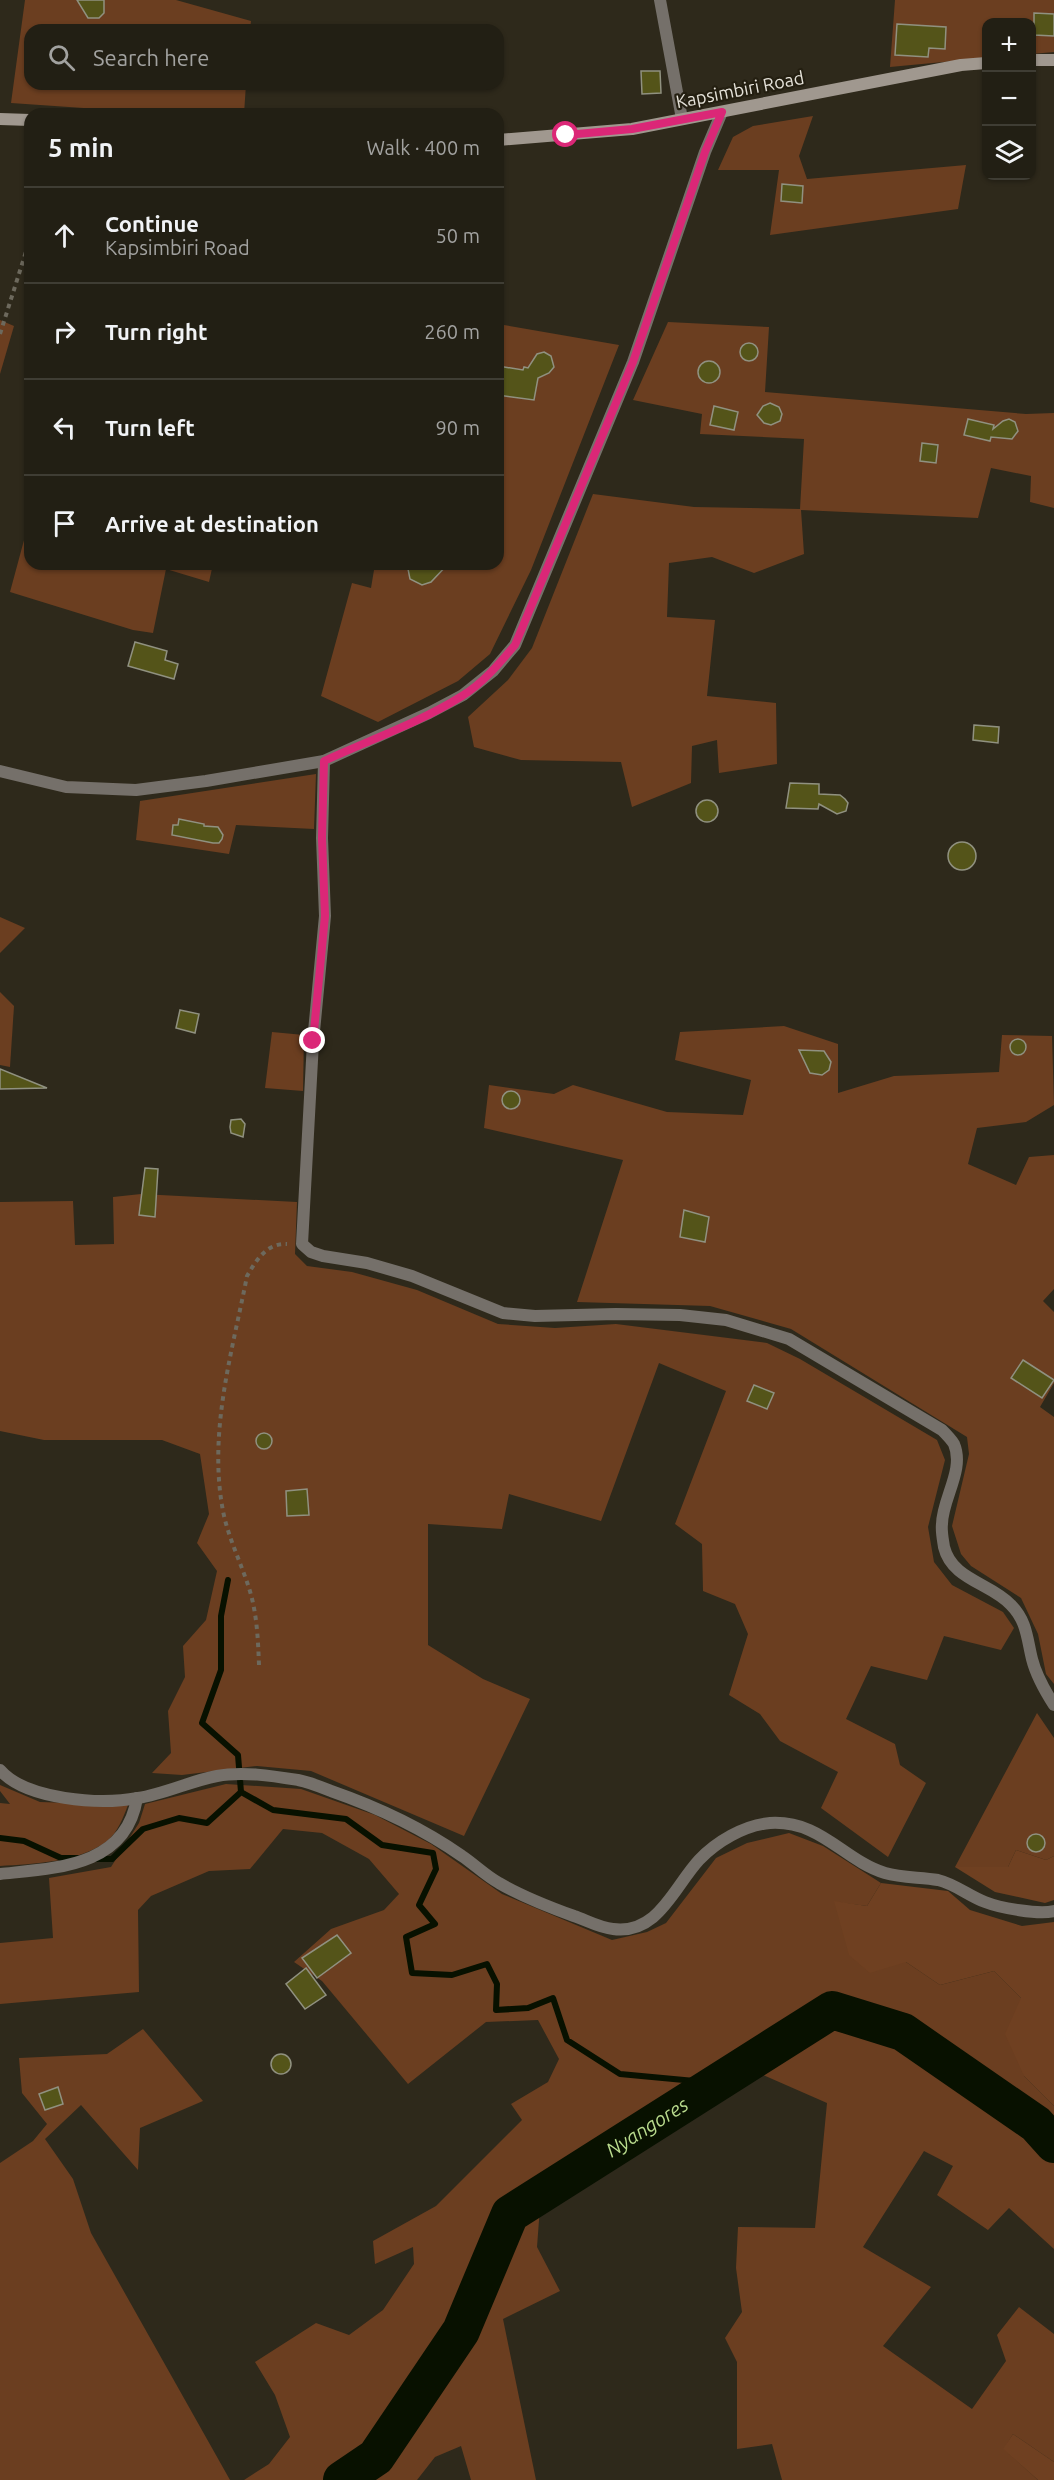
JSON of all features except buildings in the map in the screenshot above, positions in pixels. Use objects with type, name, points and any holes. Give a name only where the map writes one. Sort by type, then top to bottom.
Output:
[{"type":"street","points":[[660,0],[682,119]]},
{"type":"street","points":[[1036,60],[1054,60]]},
{"type":"street","name":"Kapsimbiri Road","points":[[504,140],[632,129],[961,65],[982,63]]},
{"type":"street","points":[[0,771],[66,787],[136,790],[324,761],[429,714],[463,695],[493,671],[515,645],[633,362],[705,152],[722,112]]},
{"type":"street","points":[[0,119],[24,120]]},
{"type":"street","points":[[324,761],[322,838],[325,916],[313,1041],[302,1244],[311,1252],[323,1256],[367,1263],[412,1276],[503,1312],[535,1316],[680,1315],[726,1320],[789,1339],[942,1430],[953,1443],[957,1455],[954,1478],[941,1523],[944,1549],[955,1569],[1010,1603],[1021,1616],[1027,1631],[1032,1661],[1045,1691],[1054,1704]]},
{"type":"street","points":[[0,1770],[8,1779],[39,1792],[95,1800],[137,1798],[218,1775],[301,1780],[350,1797],[398,1818],[460,1855],[498,1883],[549,1907],[613,1929],[636,1928],[654,1918],[670,1900],[697,1861],[710,1850],[743,1829],[769,1823],[793,1824],[827,1837],[866,1863],[886,1873],[951,1884],[986,1902],[1023,1910],[1048,1913],[1054,1911]]},
{"type":"street","points":[[0,1874],[95,1858],[117,1842],[124,1833],[135,1810],[137,1798]]},
{"type":"path","points":[[0,334],[24,258]]},
{"type":"path","points":[[259,1665],[258,1633],[250,1590],[223,1512],[218,1471],[221,1407],[247,1276],[257,1259],[268,1248],[282,1244],[302,1244]]},
{"type":"shaded area","points":[[25,0],[176,0],[251,21],[251,24],[24,24],[24,90],[246,90],[244,108],[83,108],[11,103]]},
{"type":"shaded area","points":[[895,0],[1054,0],[1054,52],[1036,54],[1036,18],[982,18],[982,58],[890,67]]},
{"type":"shaded area","points":[[813,116],[799,156],[807,179],[966,165],[958,209],[770,235],[779,170],[718,170],[733,137],[753,126]]},
{"type":"shaded area","points":[[0,320],[14,326],[0,374]]},
{"type":"shaded area","points":[[668,322],[769,327],[765,392],[1026,414],[1054,413],[1054,508],[1030,502],[1031,476],[991,468],[978,518],[801,510],[804,554],[754,573],[712,557],[669,563],[667,617],[715,620],[707,696],[776,703],[777,764],[719,773],[717,740],[692,746],[691,783],[632,807],[621,762],[521,760],[474,747],[468,717],[508,680],[532,648],[593,494],[694,507],[800,509],[804,439],[700,434],[702,414],[633,400]]},
{"type":"shaded area","points":[[504,325],[619,345],[531,570],[490,654],[458,681],[378,722],[321,696],[352,583],[371,588],[374,570],[504,570]]},
{"type":"shaded area","points":[[24,540],[24,570],[166,570],[153,633],[133,630],[10,592]]},
{"type":"shaded area","points":[[169,570],[212,570],[209,582]]},
{"type":"shaded area","points":[[316,774],[314,829],[236,825],[229,854],[136,840],[140,801]]},
{"type":"shaded area","points":[[0,917],[25,928],[0,953]]},
{"type":"shaded area","points":[[0,992],[14,1006],[10,1067],[0,1065]]},
{"type":"shaded area","points":[[784,1026],[838,1044],[838,1093],[894,1076],[999,1072],[1002,1035],[1052,1036],[1054,1105],[1026,1122],[977,1128],[968,1164],[1016,1185],[1029,1157],[1054,1155],[1054,1289],[1043,1301],[1054,1312],[1054,1383],[1040,1407],[1054,1417],[1054,1684],[1046,1674],[1038,1634],[1021,1598],[971,1566],[961,1554],[952,1526],[969,1454],[967,1437],[791,1329],[710,1306],[577,1302],[623,1160],[484,1128],[489,1085],[554,1094],[573,1085],[667,1112],[743,1115],[751,1080],[675,1060],[680,1032]]},
{"type":"shaded area","points":[[272,1032],[304,1035],[303,1091],[265,1088]]},
{"type":"shaded area","points":[[141,1194],[297,1202],[295,1254],[307,1266],[352,1272],[417,1290],[498,1324],[555,1328],[616,1324],[767,1343],[800,1359],[937,1440],[945,1460],[928,1527],[934,1562],[952,1585],[1003,1612],[1014,1628],[1001,1650],[944,1636],[927,1680],[871,1666],[846,1719],[895,1744],[900,1765],[926,1783],[888,1857],[821,1808],[838,1772],[780,1741],[760,1714],[729,1695],[748,1634],[735,1604],[703,1591],[702,1544],[675,1524],[726,1391],[659,1363],[601,1521],[509,1494],[502,1529],[428,1524],[428,1645],[483,1679],[530,1699],[464,1836],[311,1771],[257,1766],[182,1775],[152,1773],[171,1753],[168,1711],[185,1677],[183,1646],[206,1620],[217,1571],[197,1543],[209,1514],[200,1454],[162,1440],[44,1440],[0,1431],[0,1202],[73,1201],[75,1245],[114,1244],[113,1197]]},
{"type":"shaded area","points":[[1037,1713],[1054,1738],[1054,1856],[1046,1860],[1016,1850],[1008,1867],[955,1867]]},
{"type":"shaded area","points":[[226,1784],[301,1789],[375,1815],[431,1844],[502,1894],[612,1940],[647,1932],[666,1923],[716,1858],[747,1843],[789,1833],[823,1846],[881,1883],[867,1906],[835,1902],[906,1962],[940,1985],[994,1971],[1021,1998],[1024,2076],[1054,2106],[1054,2249],[1009,2208],[988,2230],[937,2195],[953,2166],[924,2151],[863,2247],[931,2287],[883,2346],[972,2409],[1006,2361],[997,2335],[1019,2307],[1054,2334],[1054,2462],[1013,2434],[1004,2449],[1038,2480],[782,2480],[772,2444],[737,2449],[737,2362],[725,2338],[742,2312],[736,2268],[738,2227],[815,2228],[827,2103],[761,2074],[738,2083],[711,2107],[540,2207],[537,2247],[560,2291],[503,2319],[536,2480],[471,2480],[461,2446],[435,2457],[417,2480],[244,2480],[269,2464],[290,2437],[275,2395],[255,2362],[316,2323],[349,2335],[383,2310],[414,2264],[413,2247],[375,2264],[373,2241],[436,2206],[522,2120],[511,2104],[548,2082],[559,2059],[538,2020],[486,2022],[408,2084],[322,1981],[294,1962],[331,1929],[384,1910],[399,1894],[369,1859],[322,1833],[283,1829],[250,1869],[209,1871],[151,1896],[138,1910],[139,1992],[0,2004],[0,1943],[53,1938],[49,1878],[111,1867],[139,1823],[145,1804]]},
{"type":"shaded area","points":[[0,1785],[40,1802],[128,1805],[114,1833],[96,1848],[56,1861],[0,1866],[0,1803],[10,1804],[0,1791]]},
{"type":"shaded area","points":[[1016,1850],[1046,1860],[1054,1856],[1054,1900],[1045,1903],[995,1892],[955,1867],[1008,1867]]},
{"type":"shaded area","points":[[881,1883],[948,1891],[970,1910],[1022,1926],[1054,1922],[1054,2106],[1024,2076],[1005,2034],[1021,1998],[994,1971],[940,1985],[906,1962],[870,1973],[849,1955],[834,1901],[867,1906]]},
{"type":"shaded area","points":[[143,2029],[203,2101],[140,2128],[138,2170],[81,2105],[45,2139],[73,2179],[91,2233],[230,2480],[0,2480],[0,2163],[33,2141],[47,2124],[22,2093],[19,2058],[107,2054]]},
{"type":"shaded area","points":[[1013,2434],[1054,2462],[1054,2480],[1038,2480],[1003,2449]]},
{"type":"waterway","points":[[228,1580],[221,1616],[221,1670],[202,1723],[238,1755],[241,1792]]},
{"type":"waterway","points":[[93,1859],[112,1859],[143,1829],[179,1818],[207,1823],[241,1792],[273,1810],[346,1819],[382,1845],[433,1853],[436,1869],[419,1905],[435,1924],[406,1937],[412,1973],[452,1975],[487,1964],[497,1984],[496,2010],[528,2008],[553,1998],[567,2040],[620,2074],[716,2083]]},
{"type":"waterway","points":[[0,1838],[24,1841],[61,1858],[77,1858]]},
{"type":"waterway","name":"Nyangores","points":[[342,2480],[376,2457],[461,2331],[510,2214],[832,2010],[903,2032],[1036,2124],[1054,2144]]},
{"type":"route","points":[[313,1041],[325,916],[322,838],[324,761],[429,714],[463,695],[493,671],[515,645],[633,362],[693,193],[705,152],[722,112],[632,129],[566,135]]}]
